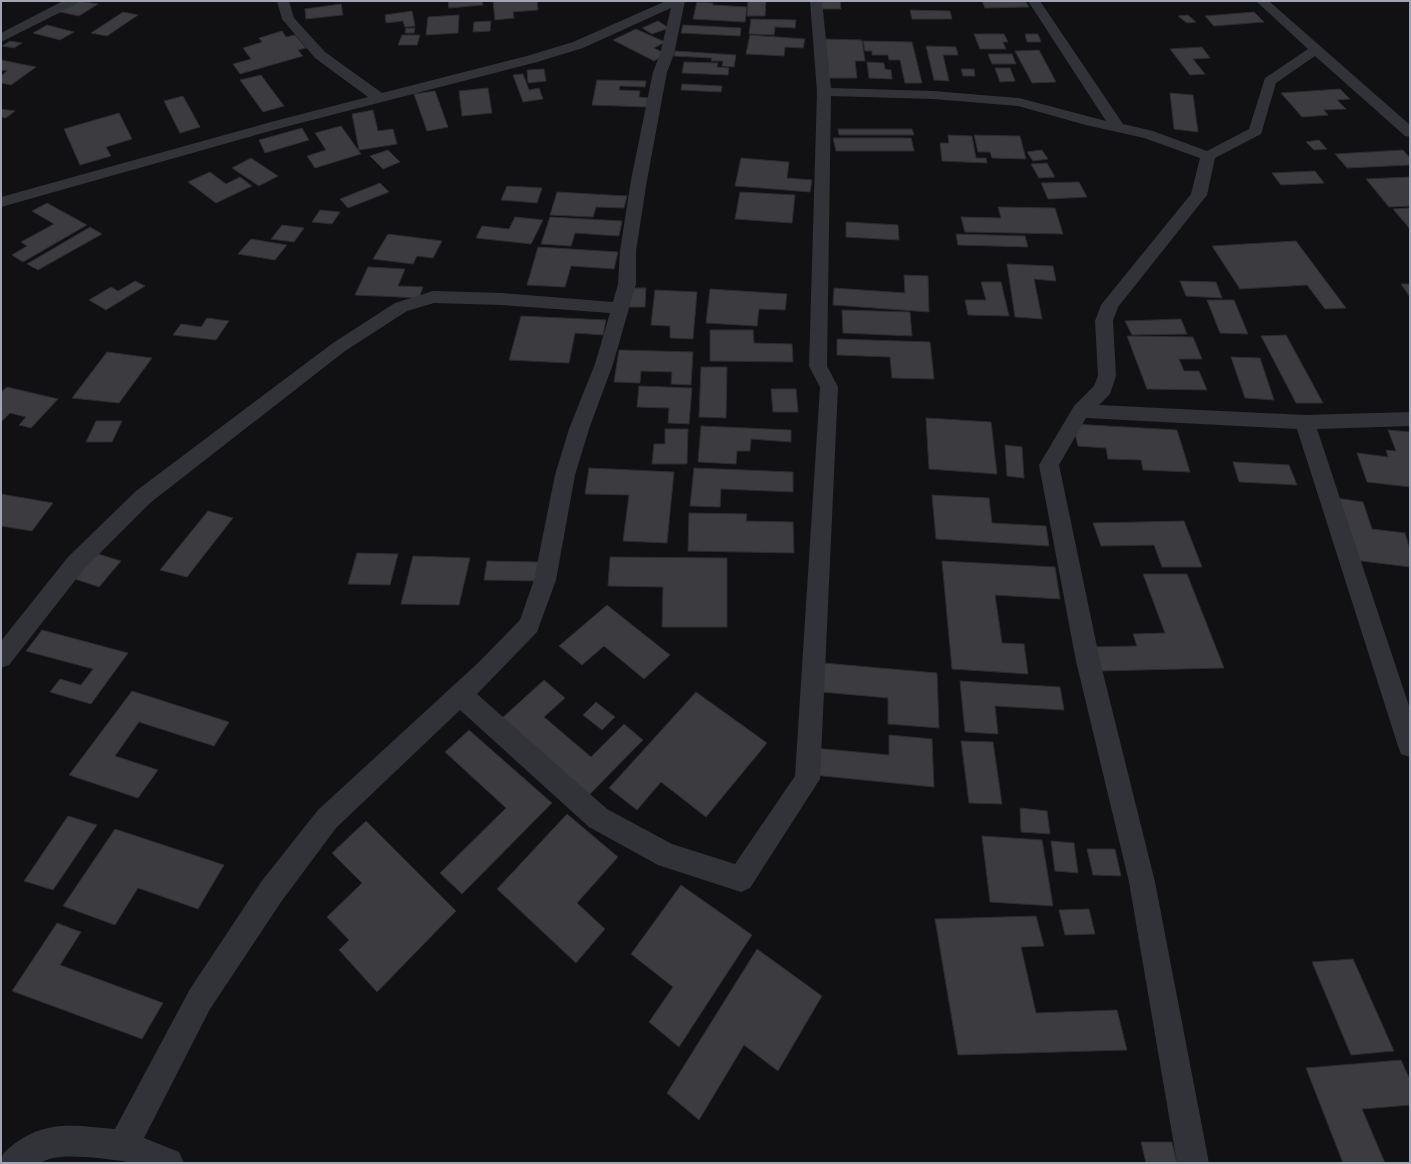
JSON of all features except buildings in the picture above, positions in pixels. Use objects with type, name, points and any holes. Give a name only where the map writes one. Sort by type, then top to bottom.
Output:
[{"type":"street","points":[[1,38],[74,1]]},
{"type":"street","points":[[283,1],[288,19],[305,41],[320,55],[380,99]]},
{"type":"street","points":[[1,202],[276,125],[479,74],[578,45],[677,1]]},
{"type":"street","points":[[123,1146],[200,999],[271,892],[328,819],[487,669],[528,625],[545,580],[565,476],[579,429],[604,364],[627,284],[628,251],[639,180],[660,72],[667,54],[677,1]]},
{"type":"street","points":[[460,694],[598,818],[667,856],[741,879],[807,779],[829,387],[818,366],[824,92],[816,1]]},
{"type":"street","points":[[1034,1],[1117,126]]},
{"type":"street","points":[[1262,1],[1315,50],[1410,133]]},
{"type":"street","points":[[824,92],[933,95],[1019,102],[1091,122],[1117,126],[1148,134],[1208,156],[1256,131],[1270,81],[1315,50]]},
{"type":"street","points":[[1193,1163],[1142,882],[1088,661],[1049,465],[1081,410],[1103,389],[1107,376],[1104,321],[1110,305],[1199,195],[1208,156]]},
{"type":"street","points":[[1,658],[76,563],[143,497],[333,352],[401,307],[433,297],[502,299],[621,308]]},
{"type":"street","points":[[1081,410],[1305,422],[1410,419]]},
{"type":"street","points":[[1305,422],[1410,746]]},
{"type":"street","points":[[15,1163],[39,1145],[61,1141],[123,1146],[168,1163]]}]
